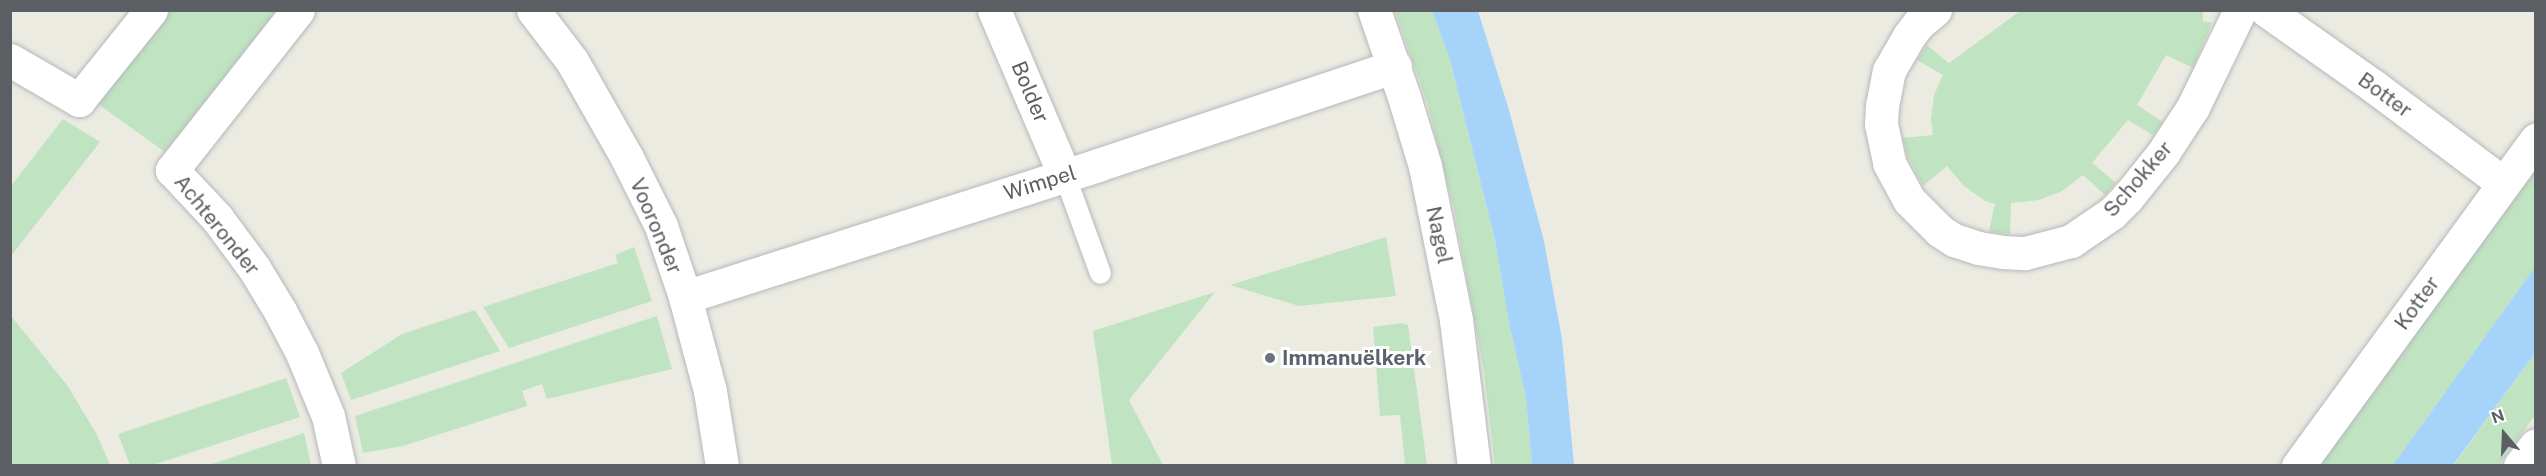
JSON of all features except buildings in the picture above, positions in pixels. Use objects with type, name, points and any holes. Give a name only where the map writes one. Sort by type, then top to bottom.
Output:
[{"type":"street","points":[[10,60],[79,100],[151,10]]},
{"type":"street","name":"Achteronder","points":[[298,10],[172,170],[217,218],[254,268],[280,311],[302,353],[328,416],[339,465]]},
{"type":"street","name":"Vooronder","points":[[533,10],[572,61],[627,158],[661,226],[685,297],[710,391],[722,465]]},
{"type":"street","name":"Bolder","points":[[994,10],[1064,174]]},
{"type":"street","name":"Nagel","points":[[1374,10],[1395,66],[1420,147],[1446,263],[1467,394],[1474,465]]},
{"type":"street","name":"Schokker","points":[[1935,10],[1919,23],[1909,36],[1889,70],[1881,124],[1889,163],[1909,200],[1940,231],[1954,240],[1978,248],[2025,253],[2071,241],[2105,219],[2127,198],[2163,153],[2193,107],[2240,10]]},
{"type":"street","name":"Botter","points":[[2265,10],[2364,79],[2503,183]]},
{"type":"street","name":"Wimpel","points":[[685,297],[1395,66]]},
{"type":"street","name":"Kotter","points":[[2298,465],[2535,140]]},
{"type":"street","points":[[2520,465],[2535,445]]},
{"type":"lane","points":[[1064,174],[1100,273]]},
{"type":"green space","points":[[171,11],[276,11],[165,152],[98,104]]},
{"type":"green space","points":[[1395,11],[1432,11],[1449,56],[1495,240],[1509,323],[1526,398],[1532,465],[1495,465],[1484,372],[1455,213],[1427,102]]},
{"type":"green space","points":[[2020,11],[2203,11],[2203,21],[2212,23],[2193,68],[2166,55],[2137,105],[2163,122],[2153,135],[2128,120],[2092,163],[2116,183],[2105,195],[2083,175],[2062,191],[2039,200],[2011,203],[2010,234],[1989,231],[1995,204],[1985,201],[1964,186],[1947,166],[1923,186],[1907,155],[1903,138],[1933,135],[1931,119],[1934,95],[1943,75],[1917,60],[1927,45],[1949,63]]},
{"type":"green space","points":[[63,119],[100,142],[11,256],[11,186]]},
{"type":"green space","points":[[2535,165],[2535,267],[2393,465],[2317,466]]},
{"type":"green space","points":[[1386,237],[1396,296],[1299,306],[1230,285]]},
{"type":"green space","points":[[634,247],[652,301],[509,348],[483,307],[618,263],[615,255]]},
{"type":"green space","points":[[1215,292],[1129,400],[1163,465],[1112,465],[1093,331]]},
{"type":"green space","points":[[475,310],[500,351],[351,400],[341,373],[402,334]]},
{"type":"green space","points":[[11,316],[67,385],[96,433],[110,465],[11,465]]},
{"type":"green space","points":[[657,316],[672,369],[547,399],[542,384],[522,391],[527,406],[403,446],[363,453],[355,416]]},
{"type":"green space","points":[[1402,323],[1408,325],[1427,465],[1405,465],[1400,415],[1380,416],[1373,327]]},
{"type":"green space","points":[[2535,353],[2535,415],[2499,465],[2453,466]]},
{"type":"green space","points":[[286,378],[300,417],[153,465],[130,465],[118,434]]},
{"type":"green space","points":[[304,433],[311,465],[209,465]]},
{"type":"water","points":[[1432,11],[1478,11],[1509,110],[1544,241],[1562,339],[1574,465],[1532,465],[1526,398],[1509,323],[1495,240],[1449,56]]},
{"type":"water","points":[[2535,267],[2535,353],[2453,465],[2393,465]]},
{"type":"place","name":"Immanuëlkerk","points":[[1270,358]]}]
